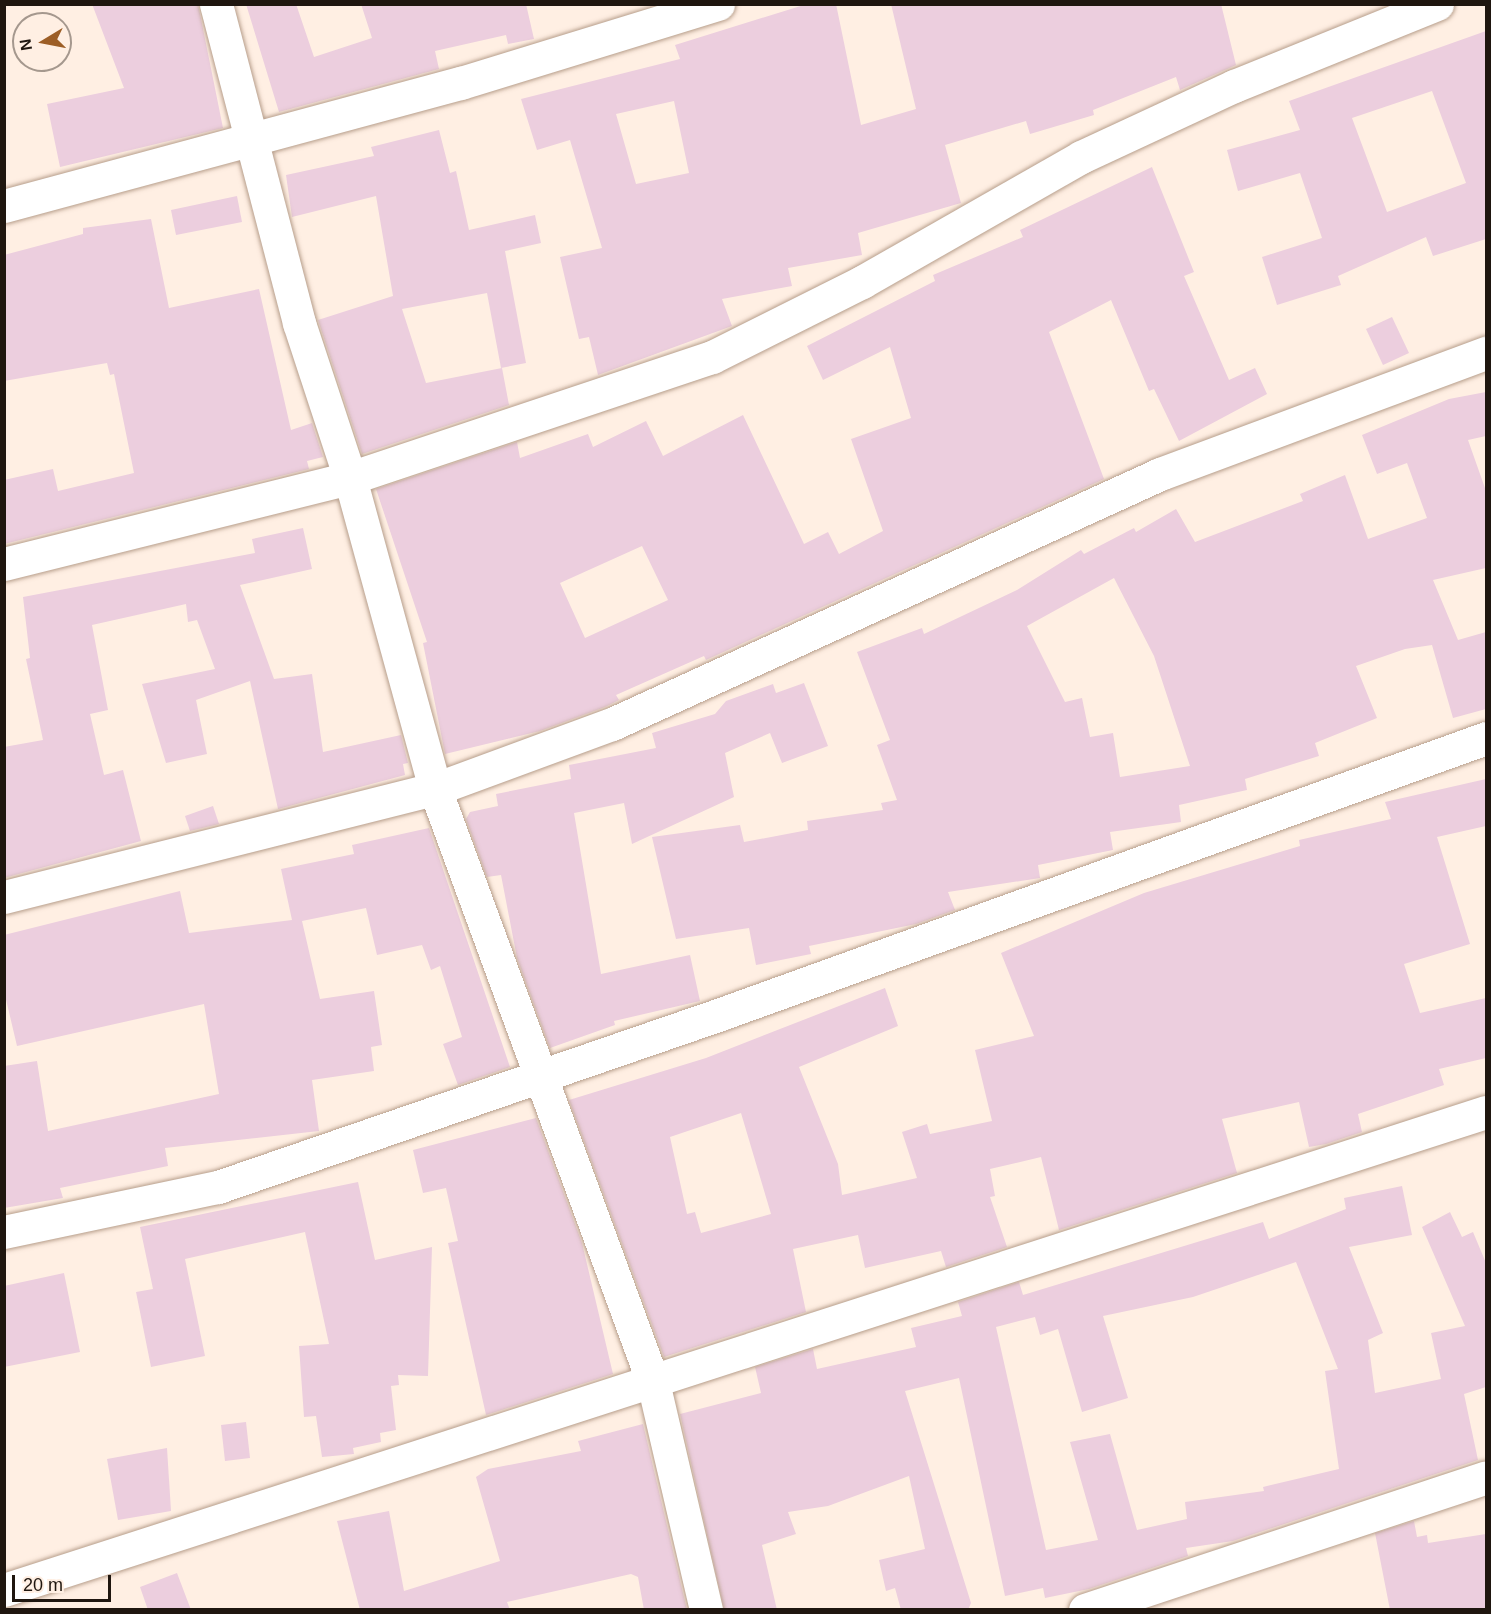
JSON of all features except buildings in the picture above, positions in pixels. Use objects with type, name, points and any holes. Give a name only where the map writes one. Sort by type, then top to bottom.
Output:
[{"type":"street","points":[[216,4],[255,138],[299,322],[350,478],[435,789],[653,1382],[706,1610]]},
{"type":"street","points":[[4,206],[255,138],[718,4]]},
{"type":"street","points":[[4,564],[350,478],[712,357],[862,282],[1081,157],[1234,86],[1437,4]]},
{"type":"street","points":[[4,897],[435,789],[612,724],[1160,474],[1486,353]]},
{"type":"street","points":[[4,1232],[218,1187],[542,1077],[1486,738]]},
{"type":"street","points":[[4,1590],[1486,1112]]},
{"type":"street","points":[[1085,1610],[1486,1477]]}]
